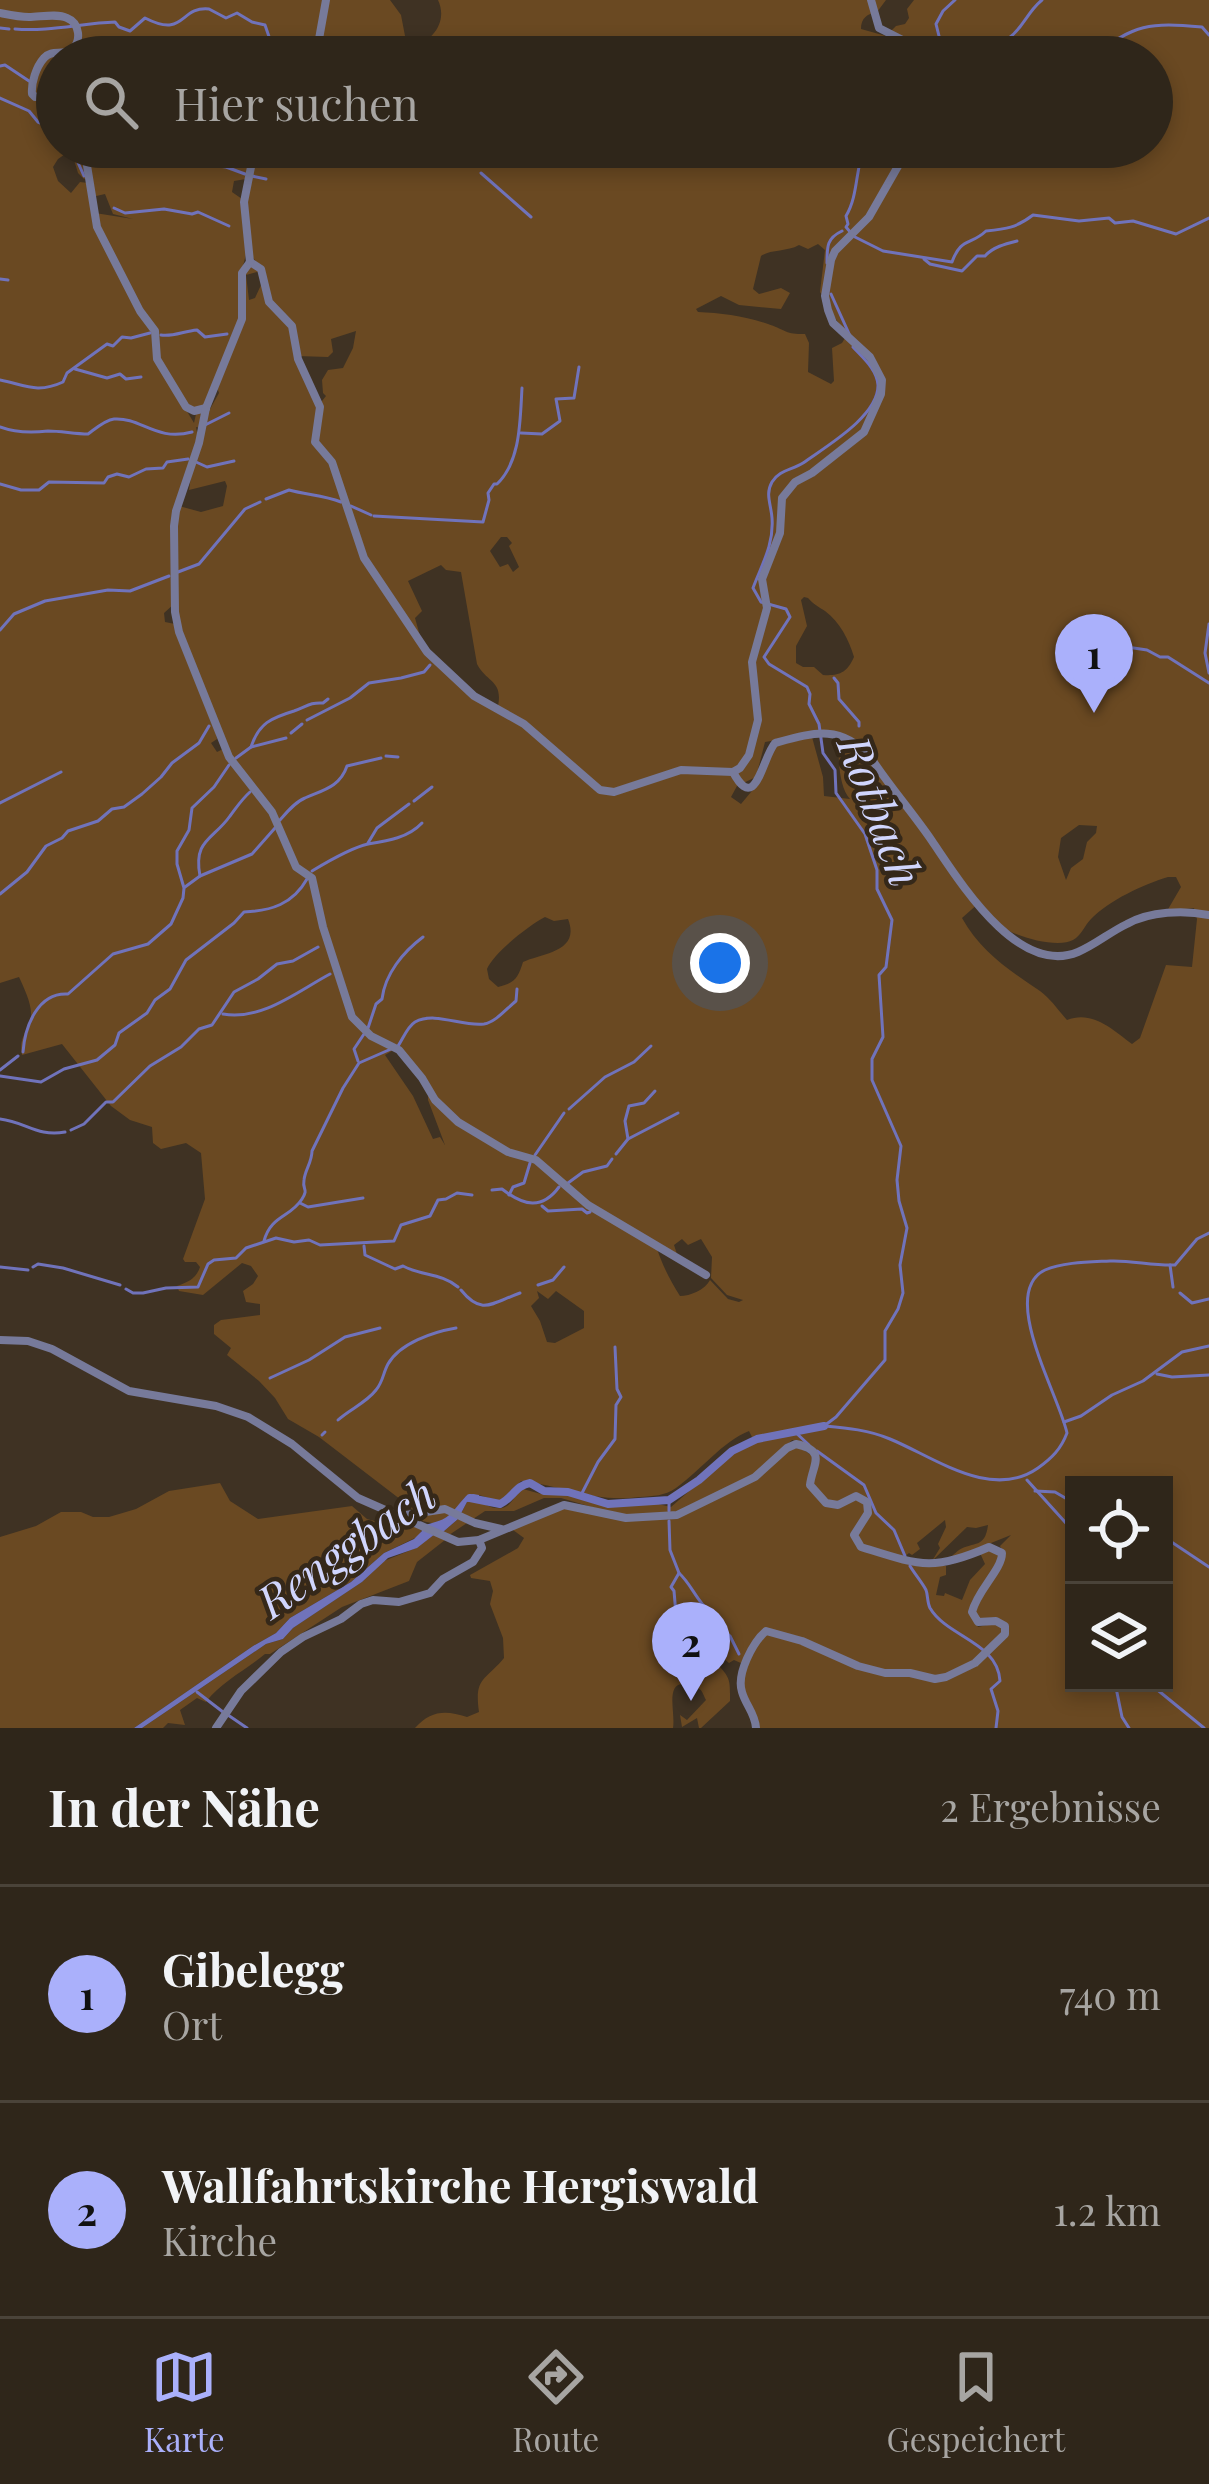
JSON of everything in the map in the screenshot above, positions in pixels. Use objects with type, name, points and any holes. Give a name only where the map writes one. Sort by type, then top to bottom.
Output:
[{"type":"street","points":[[320,36],[326,0]]},
{"type":"street","points":[[871,0],[879,28],[895,36]]},
{"type":"street","points":[[0,13],[67,17],[75,24],[77,36]]},
{"type":"street","points":[[85,168],[97,227],[155,332],[157,359],[199,433]]},
{"type":"street","points":[[251,168],[244,202],[250,262],[242,273],[243,314],[206,408],[176,511],[176,622],[224,746],[272,812],[296,867],[311,878],[352,1017],[371,1036],[398,1050],[458,1122],[508,1152],[536,1160],[588,1205],[706,1275]]},
{"type":"street","points":[[250,262],[264,275],[269,302],[292,326],[298,358],[320,407],[315,442],[332,462],[364,558],[432,658],[474,696],[524,724],[600,790],[614,792],[681,770],[733,772],[748,755],[758,720],[752,662],[766,604],[762,579],[780,533],[784,492],[864,432],[881,394],[880,374],[870,357],[833,322],[826,303],[833,254],[869,217],[897,168]]},
{"type":"street","points":[[190,410],[206,408]]},
{"type":"street","points":[[733,772],[739,783],[755,786],[765,755],[775,743],[822,734],[845,736],[862,748],[969,896],[1032,950],[1054,956],[1071,954],[1140,918],[1209,915]]},
{"type":"street","points":[[0,1340],[52,1348],[129,1391],[216,1406],[248,1417],[292,1444],[358,1498],[458,1542],[479,1540],[569,1505],[626,1518],[669,1516],[754,1477],[789,1446],[803,1445],[815,1454],[810,1480],[826,1502],[838,1505],[858,1496],[868,1504],[867,1517],[854,1535],[861,1547],[931,1564],[953,1562],[989,1547],[1000,1552],[1002,1563],[981,1590],[972,1612],[976,1621],[999,1622],[1006,1628],[986,1654],[950,1676],[931,1679],[861,1667],[766,1631],[757,1640],[740,1679],[756,1728]]},
{"type":"street","points":[[403,1515],[451,1510],[502,1530]]},
{"type":"street","points":[[216,1728],[241,1691],[281,1652],[361,1604],[373,1600],[398,1603],[430,1593],[443,1579],[473,1562],[482,1548],[479,1540]]},
{"type":"shaded area","points":[[0,0],[390,0],[401,15],[405,36],[36,36],[36,168],[53,168],[58,181],[71,193],[80,182],[88,183],[94,226],[101,238],[95,213],[133,219],[113,214],[105,194],[92,197],[89,178],[84,179],[76,168],[249,168],[246,179],[234,181],[232,192],[242,199],[247,251],[241,273],[242,313],[205,408],[194,410],[184,404],[158,359],[156,328],[140,312],[108,251],[138,311],[153,329],[157,361],[194,423],[196,414],[205,411],[200,428],[196,427],[199,444],[243,320],[243,272],[248,265],[255,264],[261,271],[246,275],[249,300],[264,285],[269,303],[277,310],[268,297],[263,270],[249,253],[246,195],[252,168],[1173,168],[1173,36],[886,36],[905,24],[914,0],[1209,0],[1209,1728],[757,1728],[743,1685],[753,1646],[743,1664],[723,1658],[718,1665],[729,1681],[730,1701],[701,1728],[697,1718],[682,1727],[680,1715],[687,1720],[706,1700],[700,1690],[683,1684],[672,1696],[673,1728],[415,1728],[439,1713],[467,1717],[479,1712],[480,1686],[504,1658],[503,1638],[490,1604],[490,1581],[470,1575],[518,1548],[524,1538],[514,1528],[558,1510],[576,1507],[627,1521],[673,1518],[755,1479],[786,1451],[799,1447],[814,1457],[808,1483],[818,1499],[828,1506],[840,1505],[855,1498],[865,1502],[865,1517],[852,1535],[856,1546],[909,1564],[946,1566],[936,1595],[945,1593],[962,1600],[970,1580],[985,1564],[980,1553],[991,1549],[1000,1553],[1001,1563],[982,1585],[970,1610],[978,1627],[998,1620],[979,1620],[974,1610],[1002,1566],[1000,1546],[1011,1535],[946,1561],[981,1541],[988,1525],[967,1527],[932,1561],[940,1548],[945,1520],[917,1543],[920,1549],[912,1555],[862,1546],[855,1534],[871,1512],[868,1501],[856,1494],[835,1504],[821,1495],[812,1483],[818,1460],[815,1449],[792,1440],[755,1475],[676,1513],[619,1515],[561,1498],[544,1498],[514,1511],[485,1511],[449,1535],[443,1532],[467,1502],[503,1508],[523,1489],[570,1495],[607,1507],[671,1507],[736,1450],[755,1443],[749,1431],[663,1494],[608,1498],[521,1481],[502,1502],[466,1496],[437,1523],[410,1516],[415,1512],[409,1506],[288,1419],[259,1381],[227,1355],[231,1348],[214,1334],[214,1325],[260,1315],[260,1304],[246,1302],[243,1291],[258,1276],[251,1266],[242,1263],[203,1295],[179,1291],[177,1286],[191,1280],[200,1267],[183,1259],[205,1199],[201,1153],[186,1143],[161,1149],[153,1143],[152,1127],[130,1120],[111,1106],[62,1044],[22,1055],[31,1016],[19,977],[0,983]],"holes":[[[818,244],[825,250],[820,292],[848,333],[832,348],[831,384],[808,372],[805,334],[696,309],[721,296],[739,305],[781,309],[790,293],[781,288],[759,294],[753,289],[761,256],[799,245],[808,249]],[[356,331],[343,368],[328,370],[322,380],[326,396],[318,406],[297,356],[328,357],[333,352],[331,339]],[[193,463],[189,490],[225,481],[223,506],[201,512],[179,506],[175,526],[175,513]],[[501,537],[507,537],[519,567],[513,572],[508,564],[500,567],[490,551]],[[363,557],[422,643],[415,618],[422,611],[408,581],[441,565],[461,572],[477,664],[496,686],[501,710],[477,700],[430,657]],[[175,579],[177,623],[225,748],[217,752],[211,743],[217,739],[215,726],[180,636],[175,624],[165,622],[164,613],[174,604]],[[808,598],[835,620],[847,638],[854,657],[842,672],[823,675],[814,667],[796,663],[796,646],[807,626],[801,600]],[[831,731],[850,738],[839,736],[841,778],[850,799],[824,796],[812,737],[771,747],[761,780],[741,804],[731,797],[737,786],[756,777],[765,742]],[[1079,825],[1097,826],[1083,859],[1071,868],[1066,880],[1058,857],[1061,838]],[[1176,877],[1181,887],[1167,911],[1194,908],[1192,967],[1166,965],[1140,1038],[1132,1044],[1093,1019],[1067,1020],[1044,994],[987,951],[962,918],[980,902],[1006,929],[1035,940],[1066,942],[1117,899]],[[545,917],[568,919],[571,930],[564,945],[523,962],[508,984],[498,987],[489,979],[487,969],[521,933]],[[395,1049],[421,1075],[433,1094],[428,1092],[428,1100],[445,1145],[440,1137],[433,1139],[413,1096],[385,1055]],[[682,1239],[688,1245],[701,1239],[712,1257],[711,1278],[727,1295],[743,1300],[728,1299],[710,1280],[697,1292],[680,1296],[655,1243],[677,1254],[674,1245]],[[537,1291],[548,1299],[556,1291],[584,1311],[584,1328],[555,1343],[547,1342],[531,1306],[539,1298]]]},
{"type":"shaded area","points":[[438,0],[886,0],[862,22],[861,29],[886,36],[431,36],[441,16]]},
{"type":"shaded area","points":[[220,1483],[230,1501],[258,1519],[352,1506],[367,1519],[378,1522],[387,1515],[422,1530],[134,1728],[0,1728],[0,1537],[61,1512],[109,1517],[169,1491]]},
{"type":"shaded area","points":[[435,1534],[445,1540],[417,1562],[409,1581],[342,1607],[265,1654],[206,1702],[197,1698],[180,1710],[185,1725],[142,1728],[266,1644],[283,1639],[384,1561]]},
{"type":"water","points":[[473,1494],[479,1495],[479,1501],[467,1502],[443,1532],[388,1558],[283,1639],[266,1644],[142,1728],[134,1728],[276,1633],[290,1618],[351,1582],[384,1553],[414,1539],[422,1531],[420,1526],[447,1517]]},
{"type":"waterway","points":[[939,36],[936,24],[955,0]]},
{"type":"waterway","points":[[1011,36],[1042,0]]},
{"type":"waterway","points":[[15,29],[115,22],[130,31],[145,18],[168,25],[199,9],[209,9],[226,18],[237,13],[265,25],[269,36]]},
{"type":"waterway","points":[[1124,36],[1169,25],[1202,27],[1209,35]]},
{"type":"waterway","points":[[0,28],[9,29]]},
{"type":"waterway","points":[[0,66],[29,81]]},
{"type":"waterway","points":[[0,98],[29,111],[36,120]]},
{"type":"waterway","points":[[80,168],[84,176]]},
{"type":"waterway","points":[[229,168],[245,174]]},
{"type":"waterway","name":"Rotbach","points":[[851,233],[846,216],[859,168]]},
{"type":"waterway","points":[[481,173],[531,217]]},
{"type":"waterway","points":[[252,176],[266,179]]},
{"type":"waterway","points":[[114,208],[125,213],[198,212],[229,226]]},
{"type":"waterway","points":[[855,237],[883,251],[952,262],[962,245],[986,231],[1011,227],[1033,215],[1133,221],[1176,234],[1209,218]]},
{"type":"waterway","name":"Rotbach","points":[[827,263],[829,243],[842,231]]},
{"type":"waterway","points":[[924,259],[962,271],[977,256],[1017,241]]},
{"type":"waterway","points":[[0,279],[8,280]]},
{"type":"waterway","name":"Rotbach","points":[[831,294],[851,338]]},
{"type":"waterway","points":[[161,335],[197,330],[205,337],[227,334]]},
{"type":"waterway","points":[[0,380],[54,386],[107,344],[150,333]]},
{"type":"waterway","name":"Rotbach","points":[[824,1426],[885,1360],[885,1331],[903,1293],[900,1265],[907,1228],[897,1180],[901,1146],[872,1080],[872,1059],[883,1037],[879,975],[886,967],[892,920],[877,889],[877,870],[865,834],[836,793],[835,770],[823,753],[807,687],[764,657],[790,617],[786,609],[761,602],[753,588],[771,537],[772,482],[849,430],[876,397],[875,374],[853,347]]},
{"type":"waterway","points":[[521,433],[542,434],[560,421],[556,399],[574,398],[579,367]]},
{"type":"waterway","points":[[75,369],[107,378],[120,374],[126,379],[141,377]]},
{"type":"waterway","points":[[374,516],[483,522],[488,493],[505,475],[515,452],[522,388]]},
{"type":"waterway","points":[[205,425],[229,413]]},
{"type":"waterway","points":[[0,427],[88,434],[104,423],[124,419],[168,434],[192,432]]},
{"type":"waterway","points":[[0,484],[39,490],[49,482],[104,483],[117,474],[129,477],[188,459]]},
{"type":"waterway","points":[[196,462],[207,467],[234,461]]},
{"type":"waterway","points":[[266,499],[289,490],[341,502]]},
{"type":"waterway","points":[[178,572],[199,564],[245,509],[260,502]]},
{"type":"waterway","points":[[351,506],[371,515]]},
{"type":"waterway","points":[[0,630],[14,614],[45,601],[130,591],[169,576]]},
{"type":"waterway","points":[[1209,624],[1205,653],[1209,673]]},
{"type":"waterway","points":[[1107,644],[1168,657],[1209,683]]},
{"type":"waterway","points":[[307,720],[369,683],[424,672],[430,665]]},
{"type":"waterway","points":[[834,678],[839,699],[859,726]]},
{"type":"waterway","points":[[251,747],[272,719],[328,699]]},
{"type":"waterway","points":[[291,733],[302,724]]},
{"type":"waterway","points":[[0,894],[27,872],[46,846],[142,794],[199,743],[209,726]]},
{"type":"waterway","points":[[236,758],[251,747],[286,738]]},
{"type":"waterway","points":[[386,756],[398,757]]},
{"type":"waterway","points":[[280,820],[298,802],[335,783],[347,766],[381,758]]},
{"type":"waterway","points":[[23,1052],[30,1022],[41,1005],[68,994],[113,954],[148,944],[171,924],[183,898],[177,851],[189,830],[192,808],[229,765]]},
{"type":"waterway","points":[[0,803],[61,772]]},
{"type":"waterway","points":[[414,801],[432,787]]},
{"type":"waterway","points":[[200,876],[202,848],[250,792]]},
{"type":"waterway","points":[[368,843],[377,828],[409,804]]},
{"type":"waterway","points":[[312,871],[354,849],[404,835],[422,823]]},
{"type":"waterway","points":[[185,887],[252,854],[275,828]]},
{"type":"waterway","points":[[0,1076],[41,1082],[64,1069],[97,1060],[115,1045],[119,1033],[170,989],[186,960],[244,912],[280,904],[307,879]]},
{"type":"waterway","points":[[368,1028],[391,972],[423,937]]},
{"type":"waterway","points":[[71,1130],[106,1102],[113,1102],[199,1029],[212,1025],[234,992],[277,964],[318,947]]},
{"type":"waterway","points":[[223,1014],[266,1009],[330,974]]},
{"type":"waterway","points":[[398,1046],[412,1024],[423,1019],[488,1023],[516,1001],[517,989]]},
{"type":"waterway","points":[[358,1061],[354,1049],[364,1034]]},
{"type":"waterway","points":[[569,1109],[651,1046]]},
{"type":"waterway","points":[[264,1241],[271,1226],[304,1195],[312,1151],[359,1063],[391,1049]]},
{"type":"waterway","points":[[0,1070],[18,1056]]},
{"type":"waterway","points":[[616,1154],[628,1139],[629,1106],[644,1103],[655,1091]]},
{"type":"waterway","points":[[535,1155],[564,1113]]},
{"type":"waterway","points":[[628,1139],[678,1113]]},
{"type":"waterway","points":[[0,1119],[65,1132]]},
{"type":"waterway","points":[[568,1183],[583,1172],[607,1166],[612,1159]]},
{"type":"waterway","points":[[509,1195],[513,1187],[524,1183],[530,1163]]},
{"type":"waterway","points":[[492,1190],[502,1189],[532,1203],[546,1199],[559,1187]]},
{"type":"waterway","points":[[126,1289],[143,1293],[198,1287],[214,1260],[236,1258],[246,1248],[276,1238],[320,1245],[394,1241],[401,1225],[430,1216],[438,1200],[457,1193],[472,1195]]},
{"type":"waterway","points":[[300,1203],[308,1207],[363,1198]]},
{"type":"waterway","points":[[542,1206],[548,1211],[590,1212]]},
{"type":"waterway","name":"Renggbach","points":[[825,1426],[882,1436],[982,1478],[1020,1477],[1038,1468],[1056,1453],[1067,1433],[1029,1322],[1027,1300],[1032,1282],[1060,1265],[1118,1261],[1175,1265],[1197,1239],[1209,1233]]},
{"type":"waterway","points":[[364,1246],[365,1255],[395,1269],[403,1266],[458,1287]]},
{"type":"waterway","points":[[1170,1265],[1173,1287]]},
{"type":"waterway","points":[[0,1267],[28,1270]]},
{"type":"waterway","points":[[33,1267],[63,1268],[120,1285]]},
{"type":"waterway","points":[[538,1285],[553,1280],[564,1267]]},
{"type":"waterway","points":[[461,1290],[482,1305],[520,1293]]},
{"type":"waterway","points":[[1180,1293],[1192,1303],[1209,1299]]},
{"type":"waterway","points":[[270,1378],[345,1337],[380,1328]]},
{"type":"waterway","points":[[338,1420],[372,1395],[400,1350],[456,1328]]},
{"type":"waterway","points":[[1064,1422],[1143,1381],[1182,1352],[1209,1346]]},
{"type":"waterway","points":[[580,1497],[615,1439],[616,1405],[621,1397],[615,1347]]},
{"type":"waterway","points":[[1157,1374],[1209,1375]]},
{"type":"waterway","name":"Renggbach","points":[[470,1498],[500,1504],[530,1483],[544,1491],[568,1492],[608,1504],[669,1500],[732,1451],[757,1439],[824,1426]]},
{"type":"waterway","points":[[794,1431],[809,1445]]},
{"type":"waterway","points":[[322,1435],[325,1432]]},
{"type":"waterway","points":[[817,1451],[864,1485],[876,1513],[894,1530],[905,1556]]},
{"type":"waterway","points":[[1027,1480],[1065,1522]]},
{"type":"waterway","points":[[1035,1491],[1065,1498]]},
{"type":"waterway","points":[[669,1500],[669,1511]]},
{"type":"waterway","points":[[669,1521],[670,1550],[679,1573],[671,1587],[678,1638],[692,1667]]},
{"type":"waterway","points":[[1173,1543],[1209,1567]]},
{"type":"waterway","points":[[910,1566],[938,1618],[981,1648],[997,1668],[1000,1681],[991,1689],[998,1711],[996,1728]]},
{"type":"waterway","points":[[679,1573],[714,1614],[717,1627],[730,1636],[739,1654]]},
{"type":"waterway","points":[[694,1671],[700,1683]]},
{"type":"waterway","points":[[197,1692],[223,1712]]},
{"type":"waterway","points":[[1117,1692],[1129,1728]]},
{"type":"waterway","points":[[1160,1692],[1204,1728]]},
{"type":"waterway","points":[[228,1715],[247,1728]]},
{"type":"place","name":"Gibelegg","points":[[1094,713]]},
{"type":"place","name":"Wallfahrtskirche Hergiswald","points":[[691,1701]]}]
